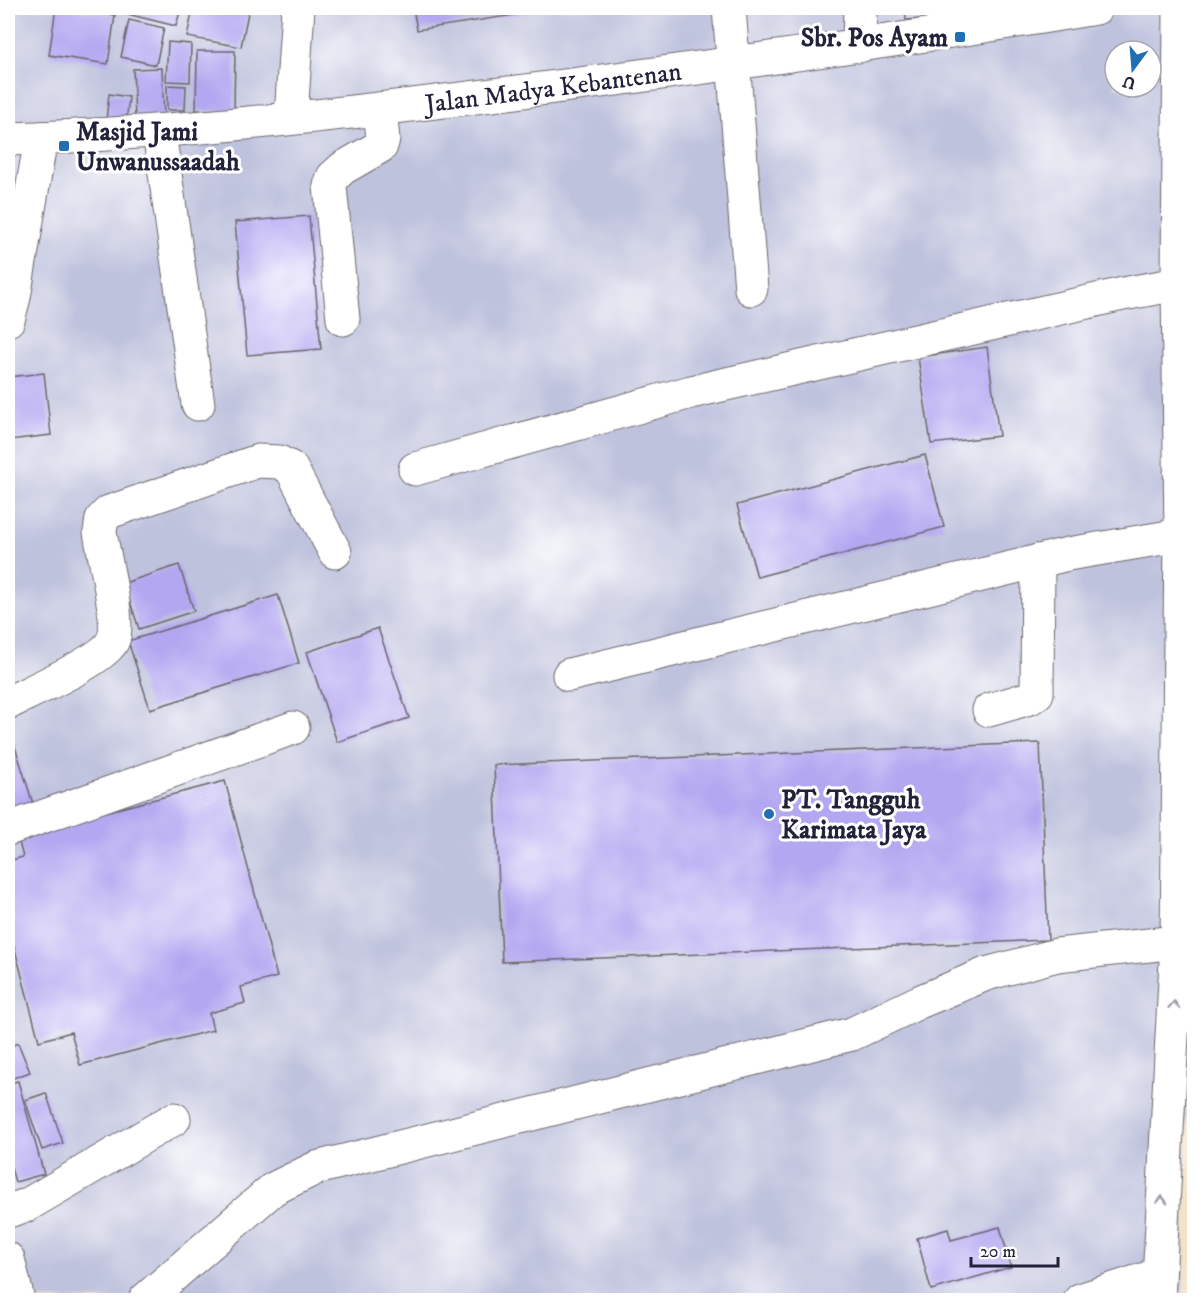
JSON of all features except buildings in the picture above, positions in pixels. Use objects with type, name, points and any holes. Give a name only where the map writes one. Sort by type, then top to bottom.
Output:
[{"type":"main road","points":[[291,118],[298,8]]},
{"type":"main road","points":[[729,8],[751,289]]},
{"type":"main road","points":[[859,46],[860,8]]},
{"type":"main road","name":"Jalan Madya Kebantenan","points":[[8,139],[159,132],[380,110],[859,46],[956,19],[1096,8]]},
{"type":"main road","points":[[1080,1300],[1158,1288],[1177,942],[1180,8]]},
{"type":"main road","points":[[343,319],[330,186],[333,177],[343,168],[381,146],[383,139],[380,110]]},
{"type":"main road","points":[[159,132],[198,404]]},
{"type":"main road","points":[[8,320],[14,297],[41,138]]},
{"type":"main road","points":[[415,469],[692,392],[1111,296],[1178,284]]},
{"type":"main road","points":[[8,703],[99,656],[114,640],[115,622],[100,532],[102,519],[109,512],[258,461],[279,462],[291,468],[335,552]]},
{"type":"main road","points":[[569,675],[1090,549],[1180,535]]},
{"type":"main road","points":[[989,710],[1030,698],[1037,693],[1038,561]]},
{"type":"main road","points":[[8,829],[293,728]]},
{"type":"main road","points":[[145,1300],[273,1190],[316,1168],[852,1034],[919,1002],[986,974],[1057,955],[1177,942]]},
{"type":"main road","points":[[8,1211],[27,1205],[174,1119]]},
{"type":"main road","points":[[8,1259],[18,1300]]},
{"type":"shaded area","points":[[8,8],[1194,8],[1194,664],[1183,1300],[8,1300]]},
{"type":"place","name":"Sbr. Pos Ayam","points":[[960,37]]},
{"type":"place","name":"Masjid Jami Unwanussaadah","points":[[64,146]]},
{"type":"place","name":"PT. Tangguh Karimata Jaya","points":[[769,814]]}]
